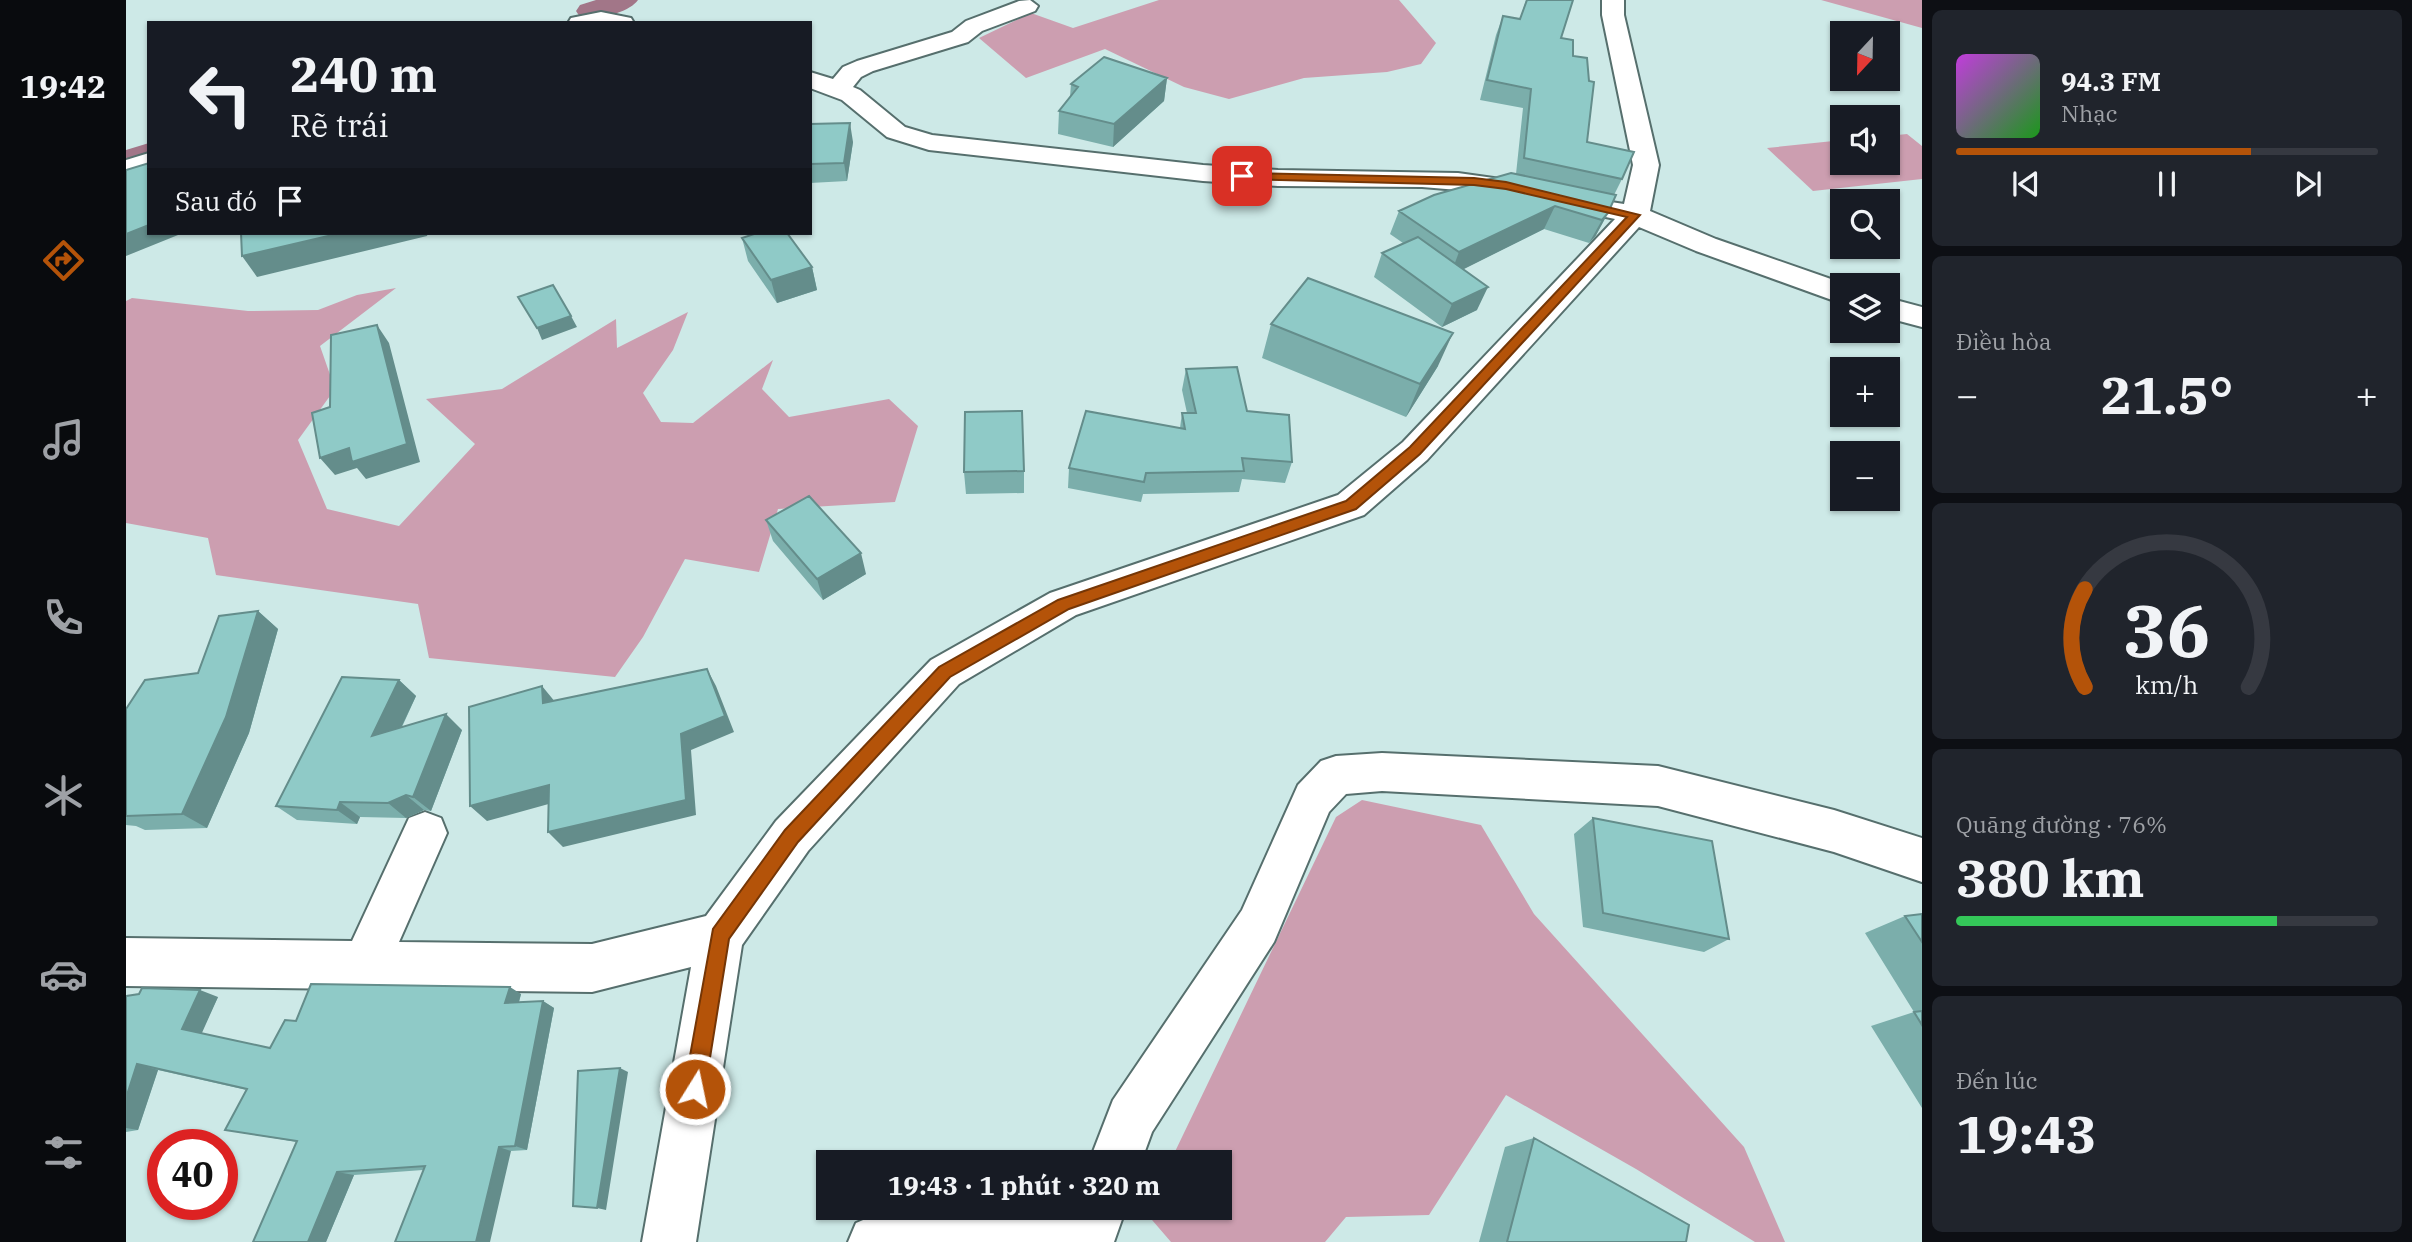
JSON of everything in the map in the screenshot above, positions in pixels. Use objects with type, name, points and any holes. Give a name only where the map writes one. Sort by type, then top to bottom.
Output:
[{"type":"street","points":[[669,1242],[720,936],[792,836],[944,672],[1063,604],[1351,505],[1415,451],[1635,215],[1646,165],[1611,1]]},
{"type":"street","points":[[838,89],[852,72],[865,66],[960,37],[974,26],[1027,6]]},
{"type":"street","points":[[590,21],[612,21]]},
{"type":"street","points":[[812,80],[851,95],[879,121],[896,132],[929,142],[1242,176],[1474,181],[1635,215],[1706,245],[1830,289]]},
{"type":"street","points":[[126,169],[147,162]]},
{"type":"street","points":[[1900,311],[1922,317]]},
{"type":"street","points":[[1119,1150],[1131,1118],[1258,926],[1313,799],[1336,775],[1382,772],[1658,786],[1834,831],[1922,860]]},
{"type":"street","points":[[365,965],[425,833]]},
{"type":"street","points":[[126,962],[592,968],[720,936]]},
{"type":"street","points":[[876,1242],[1032,1228],[1056,1229],[1085,1242],[1094,1220]]},
{"type":"shaded area","points":[[1159,0],[1399,0],[1436,43],[1421,64],[1387,72],[1304,78],[1229,99],[1184,87],[1105,49],[1026,78],[979,38],[1031,13],[1073,28]]},
{"type":"shaded area","points":[[1821,0],[1922,0],[1922,28]]},
{"type":"shaded area","points":[[1907,134],[1922,146],[1922,179],[1813,191],[1767,148],[1830,141],[1830,175],[1900,175],[1900,135]]},
{"type":"shaded area","points":[[396,288],[320,346],[335,389],[298,440],[327,509],[399,526],[475,444],[426,399],[502,389],[616,319],[617,348],[688,312],[673,350],[643,393],[661,422],[693,423],[773,360],[762,389],[789,417],[889,399],[918,426],[895,502],[778,509],[759,572],[685,559],[643,637],[615,677],[429,658],[418,604],[216,575],[208,538],[126,523],[126,301],[132,298],[248,311],[318,310],[357,295]]},
{"type":"shaded area","points":[[1362,800],[1481,825],[1534,914],[1744,1147],[1785,1242],[1755,1242],[1636,1169],[1506,1095],[1429,1215],[1346,1217],[1325,1242],[1171,1242],[1152,1220],[1232,1220],[1232,1150],[1176,1150],[1336,817]]},
{"type":"building","points":[[1527,0],[1573,0],[1561,38],[1573,40],[1573,56],[1587,58],[1589,81],[1594,82],[1587,142],[1634,152],[1622,179],[1524,158],[1531,89],[1487,80],[1503,16],[1520,19]]},
{"type":"building","points":[[1104,57],[1167,78],[1114,124],[1059,111],[1078,87],[1071,84]]},
{"type":"building","points":[[850,123],[844,163],[812,164],[812,124]]},
{"type":"building","points":[[147,164],[147,226],[126,234],[126,170]]},
{"type":"building","points":[[1511,173],[1616,195],[1602,220],[1555,206],[1459,252],[1399,211],[1434,195]]},
{"type":"building","points":[[241,235],[332,235],[242,256]]},
{"type":"building","points":[[751,235],[788,235],[812,267],[771,280],[742,238]]},
{"type":"building","points":[[1418,237],[1488,287],[1452,304],[1382,253]]},
{"type":"building","points":[[1308,278],[1453,333],[1420,384],[1271,324]]},
{"type":"building","points":[[553,285],[571,316],[537,328],[518,297]]},
{"type":"building","points":[[377,325],[407,444],[352,462],[349,448],[320,458],[312,413],[330,407],[331,335]]},
{"type":"building","points":[[1237,367],[1247,411],[1289,415],[1292,462],[1242,458],[1244,471],[1146,473],[1144,482],[1069,468],[1086,411],[1185,429],[1182,413],[1196,413],[1186,369]]},
{"type":"building","points":[[1022,411],[1024,471],[964,472],[965,412]]},
{"type":"building","points":[[809,496],[861,553],[817,579],[766,520]]},
{"type":"building","points":[[258,611],[226,717],[182,814],[126,816],[126,709],[145,680],[198,673],[219,616]]},
{"type":"building","points":[[707,669],[725,716],[681,734],[686,800],[548,832],[549,785],[470,806],[469,707],[542,686],[543,703]]},
{"type":"building","points":[[342,677],[399,680],[372,736],[446,714],[413,797],[406,795],[388,803],[340,802],[337,810],[276,806]]},
{"type":"building","points":[[1593,818],[1712,841],[1729,939],[1603,913]]},
{"type":"building","points":[[1922,914],[1922,942],[1905,916]]},
{"type":"building","points":[[311,984],[510,987],[505,1003],[543,1001],[515,1146],[499,1147],[476,1242],[395,1242],[425,1166],[337,1172],[308,1242],[253,1242],[297,1141],[226,1129],[247,1089],[137,1064],[126,1098],[126,996],[139,994],[142,988],[200,990],[182,1029],[270,1048],[285,1020],[296,1021]]},
{"type":"building","points":[[1922,1011],[1922,1025],[1914,1012]]},
{"type":"building","points":[[620,1068],[597,1208],[573,1206],[578,1071]]},
{"type":"building","points":[[1534,1138],[1689,1225],[1686,1242],[1507,1242]]},
{"type":"waterway","points":[[590,11],[624,0]]},
{"type":"waterway","points":[[126,160],[147,154]]},
{"type":"route","points":[[695,1089],[720,936],[792,836],[944,672],[1063,604],[1351,505],[1415,451],[1635,215],[1474,181],[1325,180],[1242,176]]}]
